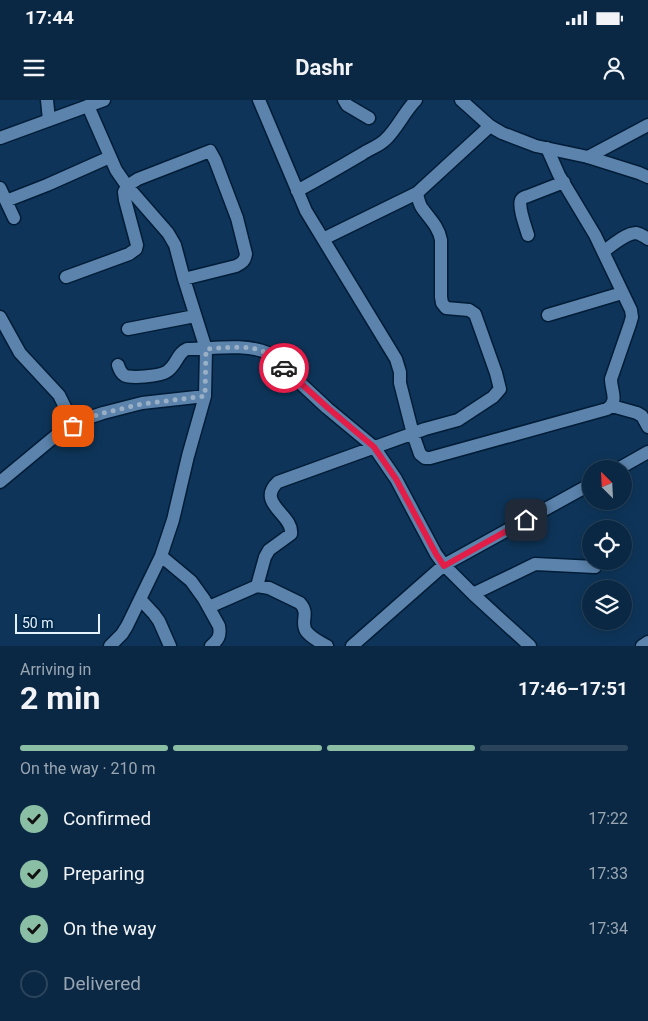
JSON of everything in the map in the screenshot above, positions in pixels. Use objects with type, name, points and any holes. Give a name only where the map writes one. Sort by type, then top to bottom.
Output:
[{"type":"street","points":[[47,100],[49,120]]},
{"type":"street","points":[[1,135],[104,100]]},
{"type":"street","points":[[259,100],[306,211],[396,359],[400,372],[400,384],[413,434],[420,454],[425,458],[607,409],[614,402],[611,379],[632,317],[631,310],[603,252],[547,148]]},
{"type":"street","points":[[344,100],[347,105],[369,118]]},
{"type":"street","points":[[297,191],[335,171],[387,139],[416,100]]},
{"type":"street","points":[[461,100],[490,126],[502,133],[536,146],[588,157],[648,177]]},
{"type":"street","points":[[88,106],[116,170],[127,186],[172,238],[206,349],[205,396],[173,520],[161,556],[127,626],[110,646]]},
{"type":"street","points":[[588,157],[648,125]]},
{"type":"street","points":[[323,238],[416,193],[490,126]]},
{"type":"street","points":[[66,277],[129,254],[136,249],[137,245],[125,200],[124,192],[127,186],[138,179],[205,152],[210,152],[237,218],[246,254],[245,260],[242,264],[236,266],[184,279]]},
{"type":"street","points":[[6,201],[47,185],[110,156]]},
{"type":"street","points":[[528,235],[520,207],[521,201],[528,196],[564,182]]},
{"type":"street","points":[[0,188],[14,218]]},
{"type":"street","points":[[257,586],[269,550],[291,534],[292,530],[289,523],[274,505],[271,491],[273,486],[278,482],[374,447],[458,420],[493,397],[500,389],[475,314],[469,310],[446,308],[442,303],[440,234],[431,218],[422,208],[416,193]]},
{"type":"street","points":[[603,252],[634,233],[648,239]]},
{"type":"street","points":[[548,315],[622,293]]},
{"type":"street","points":[[128,329],[196,316]]},
{"type":"street","points":[[0,317],[20,352],[59,394],[73,423],[70,429],[59,433],[0,482]]},
{"type":"street","points":[[118,365],[121,372],[130,377],[161,374],[170,370],[184,350],[248,348],[268,353],[374,447],[396,479],[444,566],[528,645]]},
{"type":"street","points":[[73,423],[103,413],[142,404],[205,396]]},
{"type":"street","points":[[612,406],[637,413],[642,416],[648,427]]},
{"type":"street","points":[[632,461],[648,452]]},
{"type":"street","points":[[357,644],[444,566],[582,489]]},
{"type":"street","points":[[161,556],[191,581],[209,607],[220,631],[220,635],[211,646]]},
{"type":"street","points":[[473,594],[534,564],[582,566]]},
{"type":"street","points":[[209,607],[257,586],[269,588],[300,603],[306,614],[304,624],[306,630],[311,636],[327,646]]},
{"type":"street","points":[[140,599],[154,614],[170,646]]},
{"type":"street","points":[[642,646],[648,642]]},
{"type":"way so far","points":[[73,426],[73,423],[103,413],[142,404],[205,396],[206,349],[248,348],[261,350],[268,353],[284,368]]},
{"type":"route","points":[[284,368],[374,447],[396,479],[444,566],[526,520]]}]
